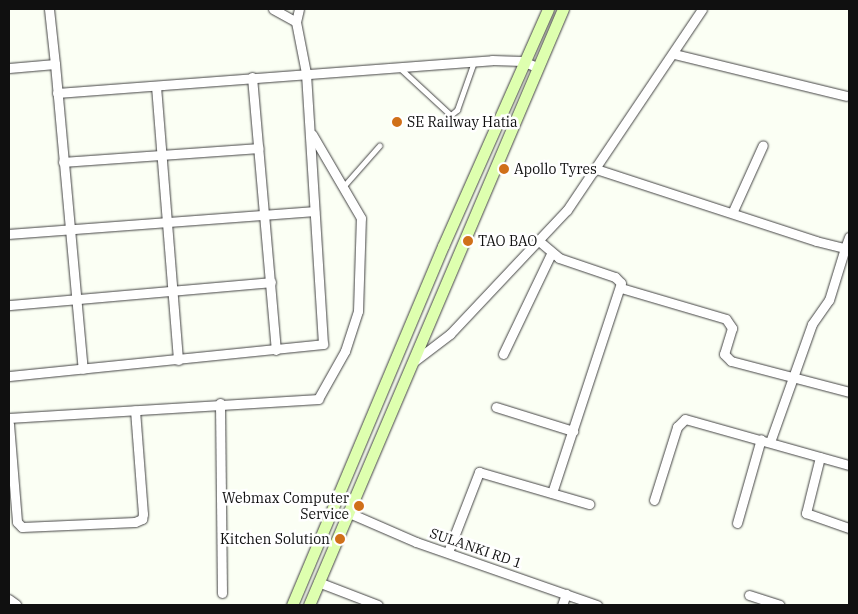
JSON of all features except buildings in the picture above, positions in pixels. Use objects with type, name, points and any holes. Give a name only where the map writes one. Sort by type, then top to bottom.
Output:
[{"type":"main road","points":[[292,605],[522,61],[548,9]]},
{"type":"main road","points":[[309,605],[408,366],[563,9]]},
{"type":"street","points":[[49,9],[68,229],[83,369]]},
{"type":"street","points":[[273,9],[296,22]]},
{"type":"street","points":[[9,376],[323,344],[306,73],[296,22],[299,9]]},
{"type":"street","points":[[408,366],[450,334],[493,284],[539,241],[596,169],[627,117],[674,54],[702,9]]},
{"type":"street","points":[[674,54],[846,96]]},
{"type":"street","points":[[57,93],[400,66],[522,61],[537,67]]},
{"type":"street","points":[[9,68],[55,64]]},
{"type":"street","points":[[252,77],[266,215],[276,350]]},
{"type":"street","points":[[156,86],[178,360]]},
{"type":"street","points":[[9,418],[220,403],[318,399],[345,351],[358,311],[361,218],[311,133]]},
{"type":"street","points":[[733,211],[763,145]]},
{"type":"street","points":[[63,162],[258,148]]},
{"type":"street","points":[[596,169],[845,248]]},
{"type":"street","points":[[9,234],[314,211]]},
{"type":"street","points":[[737,523],[765,441],[796,378],[812,324],[829,300],[849,237]]},
{"type":"street","points":[[539,241],[551,254],[615,277],[621,288],[726,320],[732,328],[726,358],[849,392]]},
{"type":"street","points":[[504,354],[551,254]]},
{"type":"street","points":[[9,305],[271,282]]},
{"type":"street","points":[[552,493],[621,288]]},
{"type":"street","points":[[220,403],[222,594]]},
{"type":"street","points":[[496,407],[573,431]]},
{"type":"street","points":[[9,424],[18,522],[22,528],[135,522],[142,519],[143,514],[135,410]]},
{"type":"street","points":[[654,500],[680,421],[693,420],[849,465]]},
{"type":"street","points":[[820,457],[806,514],[849,528]]},
{"type":"street","points":[[448,552],[479,472],[589,504]]},
{"type":"street","name":"SULANKI RD 1","points":[[347,512],[448,552],[597,605]]},
{"type":"street","points":[[318,582],[378,605]]},
{"type":"street","points":[[562,605],[566,594]]},
{"type":"street","points":[[749,595],[779,605]]},
{"type":"street","points":[[9,600],[16,605]]},
{"type":"lane","points":[[400,66],[451,115],[457,110],[474,62]]},
{"type":"lane","points":[[342,187],[379,146]]},
{"type":"place","name":"SE Railway Hatia","points":[[397,122]]},
{"type":"place","name":"Apollo Tyres","points":[[504,169]]},
{"type":"place","name":"TAO BAO","points":[[468,241]]},
{"type":"place","name":"Webmax Computer Service","points":[[359,506]]},
{"type":"place","name":"Kitchen Solution","points":[[340,539]]}]
